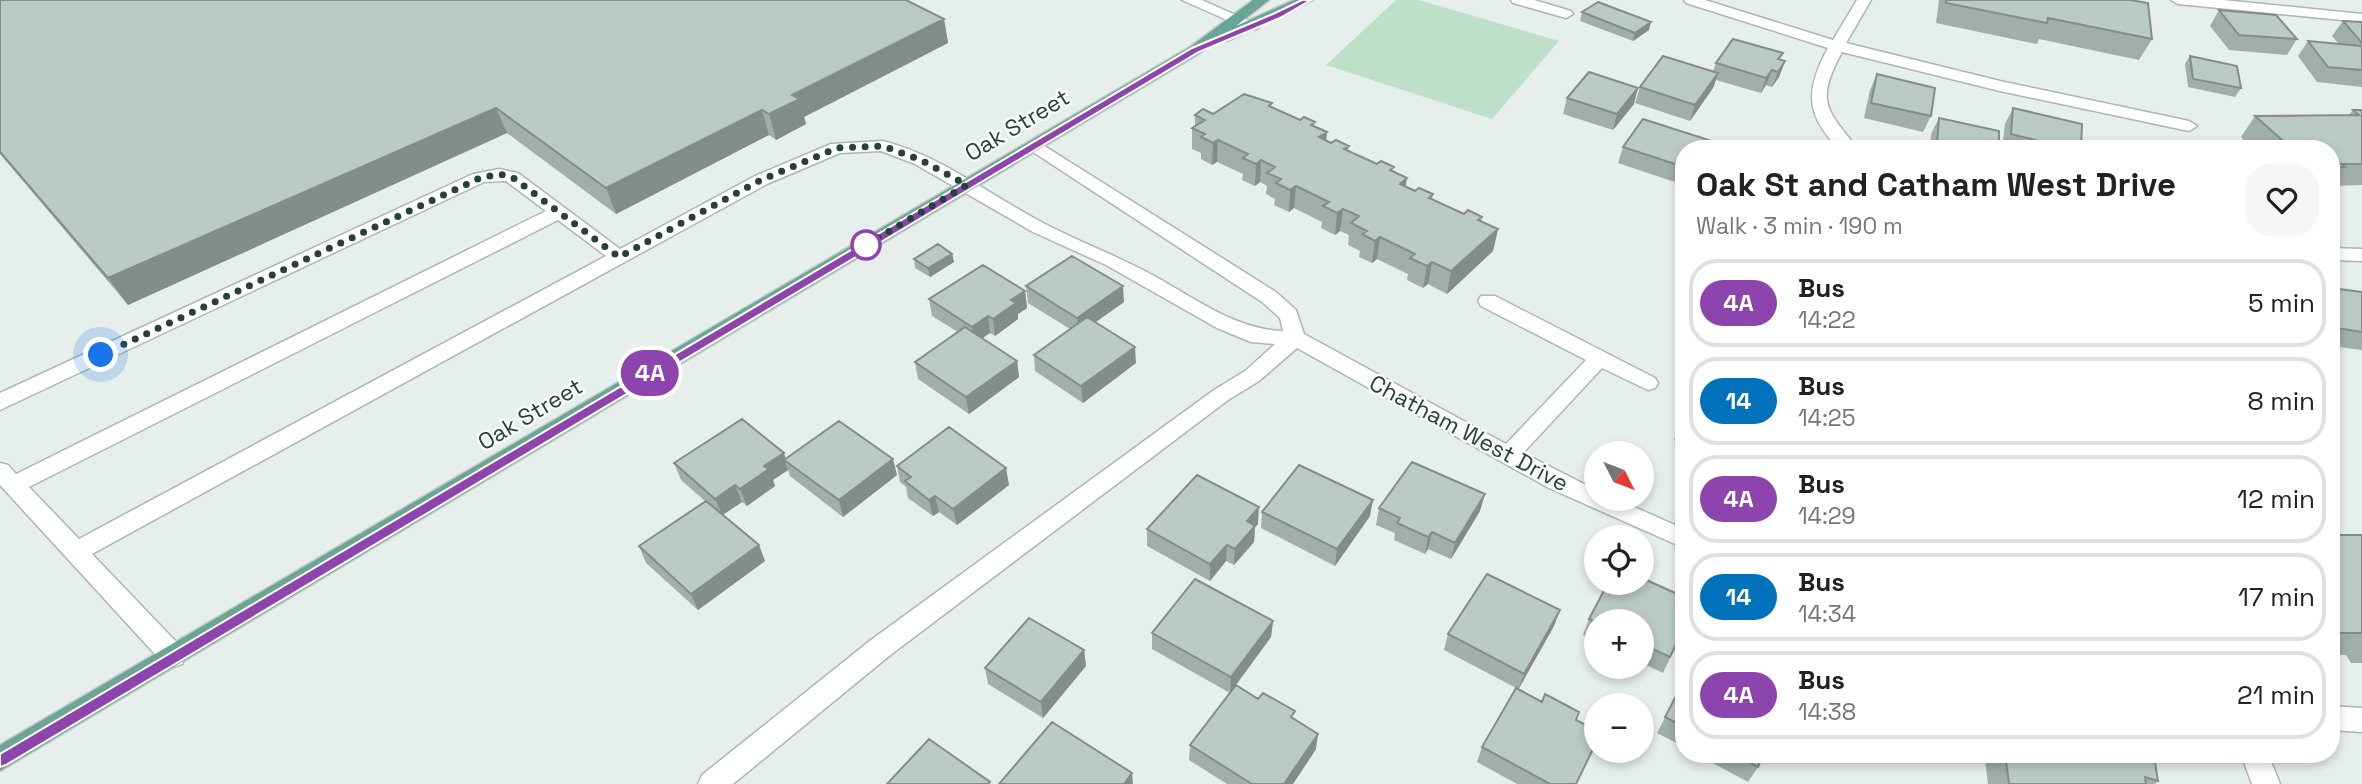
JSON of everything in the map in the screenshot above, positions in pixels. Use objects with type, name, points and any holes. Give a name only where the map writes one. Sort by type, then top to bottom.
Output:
[{"type":"main road","name":"Oak Street","points":[[0,759],[1195,50],[1262,0]]},
{"type":"main road","name":"Oak Street","points":[[1195,50],[1306,0]]},
{"type":"street","points":[[1189,0],[1252,26]]},
{"type":"street","points":[[1518,0],[1566,14]]},
{"type":"street","points":[[1691,0],[1839,46],[2006,87],[2189,126]]},
{"type":"street","points":[[1840,140],[1825,118],[1818,94],[1824,72],[1864,0]]},
{"type":"street","points":[[2178,0],[2362,18]]},
{"type":"street","name":"Chatham West Drive","points":[[74,553],[761,180],[837,148],[883,146],[921,160],[1039,228],[1157,284],[1224,323],[1258,337],[1295,338],[1568,487],[1675,536]]},
{"type":"street","points":[[712,784],[880,648],[1221,395],[1252,376],[1295,338],[1289,315],[1269,297],[1032,146]]},
{"type":"street","points":[[0,402],[480,178],[499,174],[512,177],[619,257]]},
{"type":"street","points":[[173,656],[6,478],[559,212]]},
{"type":"street","points":[[2340,254],[2362,255]]},
{"type":"street","points":[[1488,301],[1648,383]]},
{"type":"street","points":[[1509,455],[1599,358]]},
{"type":"street","points":[[2340,719],[2362,720]]},
{"type":"street","points":[[2258,763],[2266,784]]},
{"type":"green space","points":[[1396,0],[1419,0],[1559,41],[1492,119],[1326,65]]},
{"type":"building","points":[[0,0],[906,0],[944,19],[792,95],[800,99],[769,114],[762,110],[606,188],[496,108],[108,278],[0,152]]},
{"type":"building","points":[[1946,0],[2130,0],[2148,3],[2152,39],[2048,18],[2047,23],[1946,3]]},
{"type":"building","points":[[1598,2],[1651,22],[1635,33],[1582,12]]},
{"type":"building","points":[[2219,10],[2276,15],[2297,39],[2239,35]]},
{"type":"building","points":[[2343,21],[2362,22],[2362,43]]},
{"type":"building","points":[[1733,39],[1783,53],[1778,59],[1785,61],[1778,72],[1772,70],[1766,78],[1716,63]]},
{"type":"building","points":[[2308,41],[2362,46],[2362,70],[2328,67]]},
{"type":"building","points":[[1663,56],[1718,73],[1695,105],[1640,87]]},
{"type":"building","points":[[2190,56],[2237,66],[2241,88],[2193,79]]},
{"type":"building","points":[[1589,72],[1638,88],[1617,114],[1567,98]]},
{"type":"building","points":[[1877,74],[1935,88],[1931,116],[1871,103]]},
{"type":"building","points":[[1244,94],[1272,103],[1269,106],[1300,120],[1304,117],[1315,122],[1311,125],[1327,132],[1319,137],[1331,143],[1336,140],[1349,146],[1344,149],[1377,164],[1381,161],[1394,167],[1390,170],[1407,178],[1400,184],[1415,191],[1419,188],[1433,194],[1429,198],[1464,214],[1468,210],[1482,217],[1478,220],[1498,229],[1451,271],[1432,262],[1427,266],[1410,258],[1415,254],[1380,237],[1375,241],[1362,234],[1367,231],[1351,223],[1359,216],[1343,209],[1337,213],[1323,206],[1329,202],[1296,186],[1290,190],[1276,183],[1281,179],[1267,173],[1275,167],[1261,160],[1256,164],[1243,158],[1248,154],[1218,140],[1213,143],[1201,137],[1205,134],[1192,128],[1205,120],[1195,115],[1203,109],[1213,114]]},
{"type":"building","points":[[2013,108],[2082,124],[2081,140],[2035,140],[2011,134]]},
{"type":"building","points":[[2353,110],[2362,110],[2362,164],[2341,164],[2345,167],[2340,167],[2340,140],[2282,140],[2255,116],[2359,115]]},
{"type":"building","points":[[1939,118],[1999,131],[1999,140],[1937,140]]},
{"type":"building","points":[[1643,119],[1709,140],[1675,140],[1675,164],[1623,147]]},
{"type":"building","points":[[938,244],[952,254],[928,268],[914,259]]},
{"type":"building","points":[[1072,256],[1123,286],[1077,318],[1026,286]]},
{"type":"building","points":[[983,265],[1025,291],[1011,300],[1016,303],[993,319],[988,316],[972,327],[929,299]]},
{"type":"building","points":[[2340,289],[2362,292],[2362,332],[2340,328]]},
{"type":"building","points":[[1087,317],[1135,347],[1081,386],[1034,355]]},
{"type":"building","points":[[965,327],[1017,361],[966,397],[915,362]]},
{"type":"building","points":[[742,419],[784,453],[764,466],[769,469],[740,489],[735,485],[715,499],[674,463]]},
{"type":"building","points":[[839,421],[893,459],[839,500],[784,460]]},
{"type":"building","points":[[949,427],[1006,468],[953,509],[935,496],[929,500],[905,481],[911,477],[897,466]]},
{"type":"building","points":[[1412,462],[1485,494],[1455,543],[1432,532],[1428,537],[1397,523],[1400,518],[1379,508]]},
{"type":"building","points":[[1299,465],[1373,500],[1337,549],[1262,512]]},
{"type":"building","points":[[1197,475],[1259,507],[1247,521],[1255,526],[1235,549],[1227,545],[1210,564],[1147,529]]},
{"type":"building","points":[[706,501],[759,545],[691,594],[639,546]]},
{"type":"building","points":[[2340,535],[2362,535],[2362,633],[2340,633]]},
{"type":"building","points":[[1487,574],[1560,610],[1524,674],[1448,634]]},
{"type":"building","points":[[1195,579],[1273,621],[1231,677],[1152,633]]},
{"type":"building","points":[[1654,583],[1675,593],[1675,647],[1670,657],[1654,650],[1654,609],[1594,609],[1602,595],[1654,595]]},
{"type":"building","points":[[1029,618],[1084,650],[1041,702],[985,668]]},
{"type":"building","points":[[1236,685],[1258,699],[1263,693],[1295,711],[1291,717],[1318,734],[1284,784],[1252,784],[1190,745]]},
{"type":"building","points":[[1516,688],[1542,702],[1545,694],[1579,712],[1576,720],[1584,724],[1584,763],[1586,763],[1576,784],[1550,784],[1482,747]]},
{"type":"building","points":[[1675,698],[1675,722],[1665,717]]},
{"type":"building","points":[[1052,722],[1132,773],[1124,784],[999,784]]},
{"type":"building","points":[[929,739],[990,782],[887,784]]},
{"type":"building","points":[[2006,763],[2155,763],[2158,781],[2145,777],[2146,784],[2009,784]]},
{"type":"bus line","name":"4A","points":[[0,760],[1195,50],[1276,16],[1306,0]]},
{"type":"route","points":[[101,355],[480,178],[499,174],[512,177],[619,257],[761,180],[837,148],[883,146],[921,160],[967,185],[866,245]]}]
